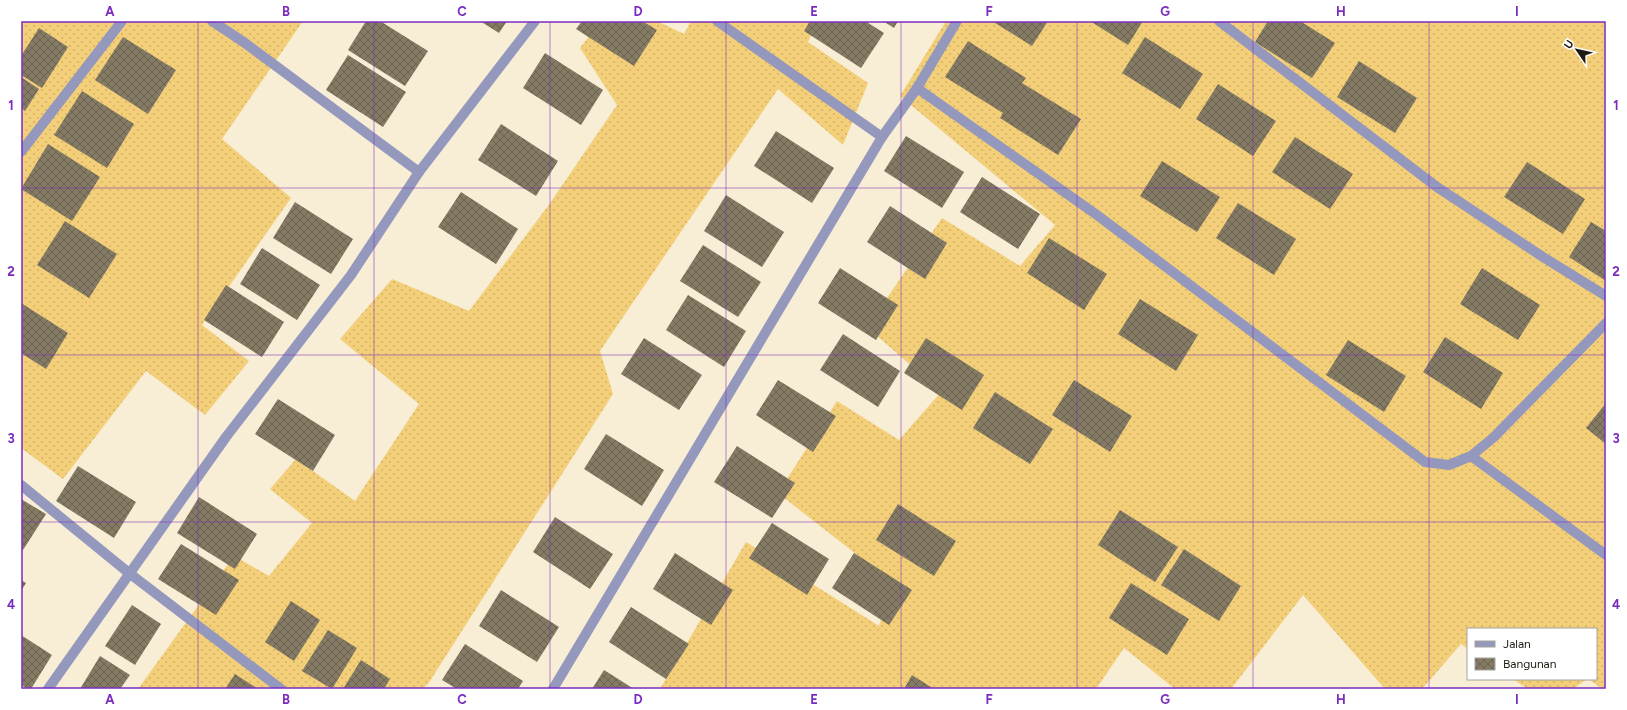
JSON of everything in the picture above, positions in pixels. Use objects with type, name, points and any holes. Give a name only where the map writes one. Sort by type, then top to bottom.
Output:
[{"type":"street","points":[[21,152],[122,21]]},
{"type":"street","points":[[212,21],[245,43],[419,172]]},
{"type":"street","points":[[48,689],[226,437],[351,275],[419,172],[535,21]]},
{"type":"street","points":[[717,21],[882,137]]},
{"type":"street","points":[[553,689],[882,137],[917,88],[957,21]]},
{"type":"street","points":[[1219,21],[1437,187],[1543,257],[1606,296]]},
{"type":"street","points":[[917,88],[1097,215],[1425,462],[1450,465],[1471,456],[1494,437],[1606,323]]},
{"type":"street","points":[[1471,456],[1606,555]]},
{"type":"street","points":[[21,485],[129,573],[281,689]]},
{"type":"shaded area","points":[[21,21],[303,21],[222,139],[291,198],[202,325],[249,361],[205,415],[146,371],[63,479],[21,448]]},
{"type":"shaded area","points":[[601,21],[657,21],[684,34],[691,21],[818,21],[808,42],[868,83],[843,145],[778,89],[600,351],[613,394],[428,684],[422,689],[138,689],[234,556],[269,576],[312,523],[270,489],[296,459],[355,501],[419,404],[340,339],[392,279],[469,311],[548,206],[617,105],[580,48]]},
{"type":"shaded area","points":[[946,21],[1606,21],[1606,689],[1602,689],[1590,680],[1597,680],[1597,628],[1467,628],[1467,648],[1461,644],[1422,689],[1385,689],[1303,595],[1231,689],[1175,689],[1124,648],[1096,689],[660,689],[746,542],[879,626],[893,583],[778,493],[837,401],[899,440],[941,392],[867,327],[942,218],[1020,266],[1055,225],[900,96]]},
{"type":"shaded area","points":[[1514,680],[1586,680],[1573,689],[1528,689]]},
{"type":"building","points":[[366,21],[380,21],[428,51],[405,86],[348,50]]},
{"type":"building","points":[[480,21],[507,21],[499,33]]},
{"type":"building","points":[[582,21],[642,21],[657,30],[634,66],[576,29]]},
{"type":"building","points":[[810,21],[865,21],[884,33],[861,68],[804,31]]},
{"type":"building","points":[[883,21],[898,21],[894,28]]},
{"type":"building","points":[[992,21],[1048,21],[1032,46]]},
{"type":"building","points":[[1090,21],[1143,21],[1128,45]]},
{"type":"building","points":[[1268,21],[1300,21],[1335,43],[1312,78],[1255,42]]},
{"type":"building","points":[[39,28],[68,47],[42,88],[21,75],[21,56]]},
{"type":"building","points":[[123,37],[176,70],[148,114],[95,80]]},
{"type":"building","points":[[1145,37],[1203,74],[1180,109],[1122,73]]},
{"type":"building","points":[[968,41],[1026,78],[1022,83],[1081,119],[1058,155],[1000,118],[1003,113],[945,77]]},
{"type":"building","points":[[545,53],[603,90],[581,125],[523,88]]},
{"type":"building","points":[[348,55],[406,92],[383,127],[326,90]]},
{"type":"building","points":[[1359,61],[1417,98],[1395,133],[1337,97]]},
{"type":"building","points":[[21,77],[39,89],[25,111],[21,108]]},
{"type":"building","points":[[1218,84],[1276,121],[1253,156],[1196,119]]},
{"type":"building","points":[[82,91],[134,124],[107,168],[54,135]]},
{"type":"building","points":[[501,124],[558,161],[536,196],[478,160]]},
{"type":"building","points":[[776,131],[834,168],[812,203],[754,166]]},
{"type":"building","points":[[906,136],[964,172],[942,208],[884,171]]},
{"type":"building","points":[[1295,137],[1353,174],[1330,209],[1272,172]]},
{"type":"building","points":[[48,144],[100,177],[72,221],[21,189]]},
{"type":"building","points":[[1162,161],[1220,197],[1197,232],[1140,196]]},
{"type":"building","points":[[1527,162],[1585,199],[1563,234],[1504,197]]},
{"type":"building","points":[[982,177],[1040,214],[1018,249],[960,212]]},
{"type":"building","points":[[461,192],[518,229],[496,264],[438,227]]},
{"type":"building","points":[[726,195],[784,232],[762,267],[704,231]]},
{"type":"building","points":[[295,202],[353,239],[331,274],[273,238]]},
{"type":"building","points":[[1238,203],[1296,239],[1274,275],[1216,238]]},
{"type":"building","points":[[890,206],[947,243],[925,279],[867,242]]},
{"type":"building","points":[[65,221],[117,254],[89,298],[37,265]]},
{"type":"building","points":[[1591,222],[1606,231],[1606,281],[1569,257]]},
{"type":"building","points":[[1049,238],[1107,274],[1084,310],[1027,273]]},
{"type":"building","points":[[703,245],[761,282],[738,317],[680,281]]},
{"type":"building","points":[[262,248],[320,285],[297,320],[240,284]]},
{"type":"building","points":[[840,268],[898,305],[876,340],[818,303]]},
{"type":"building","points":[[1482,268],[1540,305],[1518,340],[1460,304]]},
{"type":"building","points":[[226,285],[284,322],[262,357],[204,320]]},
{"type":"building","points":[[688,295],[746,331],[724,367],[666,330]]},
{"type":"building","points":[[1140,299],[1198,335],[1176,371],[1118,334]]},
{"type":"building","points":[[21,303],[68,333],[46,369],[21,353]]},
{"type":"building","points":[[843,334],[900,371],[878,407],[820,370]]},
{"type":"building","points":[[1445,337],[1503,373],[1481,409],[1423,372]]},
{"type":"building","points":[[644,338],[702,375],[679,410],[621,374]]},
{"type":"building","points":[[926,338],[984,375],[962,410],[904,373]]},
{"type":"building","points":[[1348,340],[1406,376],[1384,412],[1326,375]]},
{"type":"building","points":[[778,380],[836,416],[813,452],[756,415]]},
{"type":"building","points":[[1074,380],[1132,416],[1110,452],[1052,415]]},
{"type":"building","points":[[995,392],[1053,429],[1030,464],[973,428]]},
{"type":"building","points":[[278,399],[335,435],[313,471],[255,434]]},
{"type":"building","points":[[1606,403],[1606,444],[1586,428]]},
{"type":"building","points":[[606,434],[664,470],[642,506],[584,469]]},
{"type":"building","points":[[737,446],[795,483],[772,518],[714,482]]},
{"type":"building","points":[[78,466],[136,502],[114,538],[56,501]]},
{"type":"building","points":[[199,497],[257,534],[235,569],[177,533]]},
{"type":"building","points":[[21,499],[46,514],[23,550],[21,549]]},
{"type":"building","points":[[898,504],[956,541],[934,576],[876,540]]},
{"type":"building","points":[[1120,510],[1178,547],[1155,582],[1098,545]]},
{"type":"building","points":[[555,517],[613,554],[590,589],[533,552]]},
{"type":"building","points":[[772,523],[829,559],[807,595],[749,558]]},
{"type":"building","points":[[181,544],[239,580],[216,615],[158,579]]},
{"type":"building","points":[[1184,549],[1241,586],[1219,621],[1161,585]]},
{"type":"building","points":[[675,553],[733,590],[711,625],[653,589]]},
{"type":"building","points":[[854,553],[912,590],[889,625],[832,588]]},
{"type":"building","points":[[21,580],[26,583],[21,591]]},
{"type":"building","points":[[1131,583],[1189,619],[1167,655],[1109,618]]},
{"type":"building","points":[[501,590],[559,627],[537,662],[479,626]]},
{"type":"building","points":[[291,601],[320,620],[294,661],[265,642]]},
{"type":"building","points":[[132,605],[161,624],[135,665],[105,646]]},
{"type":"building","points":[[631,607],[689,644],[666,679],[609,642]]},
{"type":"building","points":[[328,630],[357,648],[332,689],[302,671]]},
{"type":"building","points":[[21,635],[52,655],[31,689],[21,685]]},
{"type":"building","points":[[465,644],[523,681],[518,689],[457,689],[442,680]]},
{"type":"building","points":[[100,656],[130,675],[120,689],[80,689]]},
{"type":"building","points":[[361,660],[390,679],[384,689],[343,689]]},
{"type":"building","points":[[604,670],[634,689],[592,689]]},
{"type":"building","points":[[235,674],[258,689],[225,689]]},
{"type":"building","points":[[912,675],[934,689],[904,689]]}]
